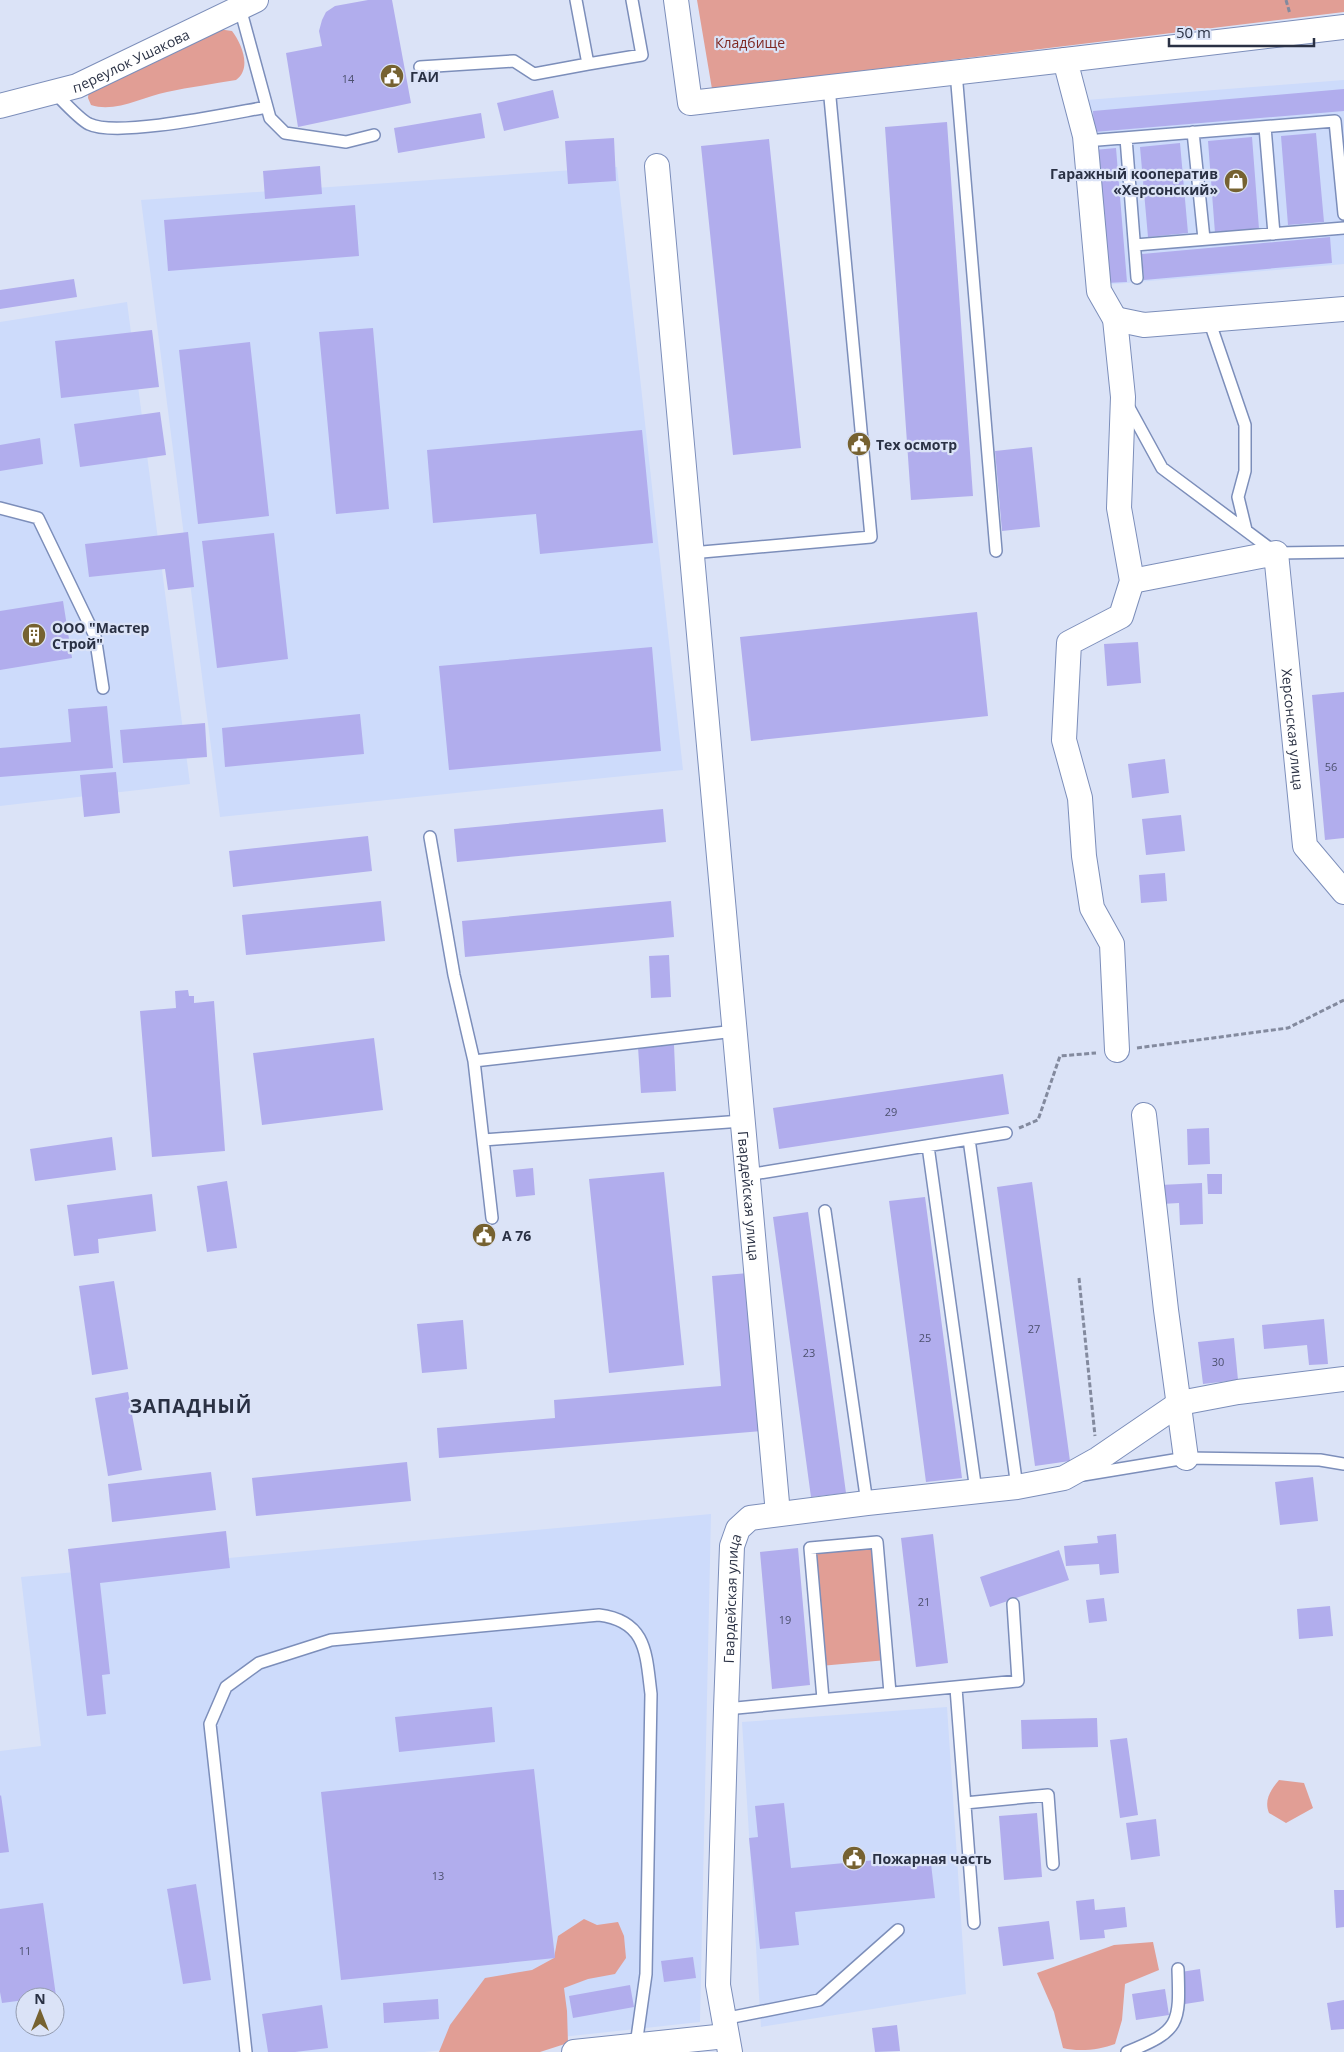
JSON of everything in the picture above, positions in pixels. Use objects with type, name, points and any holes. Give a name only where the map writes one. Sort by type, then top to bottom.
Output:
[{"type":"street","points":[[676,0],[690,103],[1344,27]]},
{"type":"street","name":"переулок Ушакова","points":[[0,106],[77,86],[248,4]]},
{"type":"street","points":[[1065,60],[1085,136],[1099,291],[1115,319],[1123,396],[1120,508],[1132,582],[1121,616],[1069,643],[1064,740],[1080,798],[1084,856],[1092,908],[1112,944],[1117,1050]]},
{"type":"street","name":"Гвардейская улица","points":[[656,166],[736,1031],[742,1120],[778,1514],[750,1518],[738,1529],[732,1546],[718,1985],[726,2035]]},
{"type":"street","points":[[1115,319],[1144,325],[1344,309]]},
{"type":"street","points":[[1132,582],[1276,553]]},
{"type":"street","name":"Херсонская улица","points":[[1276,553],[1305,846],[1344,892]]},
{"type":"street","points":[[1144,1115],[1166,1310],[1186,1458]]},
{"type":"street","points":[[778,1514],[1017,1487],[1064,1478],[1098,1459],[1180,1403],[1238,1392],[1344,1379]]},
{"type":"street","points":[[574,2052],[726,2035]]},
{"type":"lane","points":[[576,0],[588,64]]},
{"type":"lane","points":[[420,67],[514,61],[534,74],[642,55],[632,0]]},
{"type":"lane","points":[[248,4],[270,118],[285,133],[346,142],[374,135]]},
{"type":"lane","points":[[956,72],[996,550]]},
{"type":"lane","points":[[691,553],[872,537],[829,87]]},
{"type":"lane","points":[[55,93],[89,124],[116,128],[153,126],[267,107]]},
{"type":"lane","points":[[1098,140],[1336,121],[1344,214]]},
{"type":"lane","points":[[1265,126],[1274,234]]},
{"type":"lane","points":[[1193,132],[1204,239]]},
{"type":"lane","points":[[1126,138],[1137,278]]},
{"type":"lane","points":[[1135,245],[1344,228]]},
{"type":"lane","points":[[1209,320],[1245,425],[1245,471],[1238,497],[1246,530]]},
{"type":"lane","points":[[1123,396],[1162,468],[1276,553],[1344,552]]},
{"type":"lane","points":[[0,508],[38,518],[96,636],[103,688]]},
{"type":"lane","points":[[430,837],[454,975],[474,1061],[492,1218]]},
{"type":"lane","points":[[474,1061],[736,1031]]},
{"type":"lane","points":[[484,1140],[742,1120]]},
{"type":"lane","points":[[747,1175],[1006,1133]]},
{"type":"lane","points":[[969,1139],[1017,1487]]},
{"type":"lane","points":[[928,1146],[976,1491]]},
{"type":"lane","points":[[826,1211],[868,1503]]},
{"type":"lane","points":[[1064,1478],[1186,1458],[1320,1460],[1344,1464]]},
{"type":"lane","points":[[823,1699],[810,1548],[820,1547],[876,1542],[890,1693]]},
{"type":"lane","points":[[726,1709],[1018,1682],[1013,1604]]},
{"type":"lane","points":[[246,2052],[210,1724],[226,1687],[259,1663],[331,1640],[599,1615],[624,1621],[636,1632],[642,1644],[648,1668],[651,1694],[646,1974],[636,2045]]},
{"type":"lane","points":[[956,1688],[974,1923]]},
{"type":"lane","points":[[965,1803],[1048,1795],[1053,1864]]},
{"type":"lane","points":[[726,2035],[819,2000],[898,1930]]},
{"type":"lane","points":[[1127,2052],[1158,2040],[1168,2032],[1174,2023],[1179,2004],[1178,1969]]},
{"type":"path","points":[[1006,1133],[1038,1120],[1060,1056],[1288,1028],[1344,1000]]},
{"type":"path","points":[[1079,1278],[1098,1459]]},
{"type":"shaded area","points":[[1344,80],[1344,264],[1104,285],[1086,100]]},
{"type":"shaded area","points":[[617,167],[683,770],[220,817],[141,200]]},
{"type":"shaded area","points":[[127,302],[190,784],[0,806],[0,322]]},
{"type":"shaded area","points":[[711,1514],[700,2022],[424,2052],[0,2052],[0,1751],[41,1746],[21,1577]]},
{"type":"shaded area","name":"Пожарная часть","points":[[947,1707],[966,1994],[761,2027],[742,1722]]},
{"type":"green space","name":"Кладбище","points":[[697,0],[1344,0],[1344,12],[712,89]]},
{"type":"green space","points":[[218,29],[232,31],[242,49],[244,70],[236,80],[158,94],[119,106],[100,107],[91,105],[88,98],[89,88]]},
{"type":"green space","points":[[877,1542],[887,1660],[820,1666],[810,1548]]},
{"type":"green space","points":[[1279,1780],[1304,1783],[1313,1808],[1286,1823],[1269,1813],[1267,1804],[1269,1796]]},
{"type":"green space","points":[[584,1919],[597,1925],[618,1922],[624,1936],[626,1958],[615,1974],[588,1979],[564,1988],[568,2043],[540,2052],[439,2052],[450,2025],[485,1978],[532,1970],[554,1958],[558,1936]]},
{"type":"green space","points":[[1153,1942],[1159,1970],[1125,1984],[1122,2020],[1115,2044],[1089,2050],[1063,2048],[1054,2012],[1037,1973],[1114,1945]]},
{"type":"building","points":[[368,0],[392,0],[411,103],[298,127],[286,53],[322,46],[319,31],[326,12],[335,6]]},
{"type":"building","points":[[1344,89],[1344,111],[1094,132],[1093,111]]},
{"type":"building","points":[[553,90],[559,118],[504,131],[497,103]]},
{"type":"building","points":[[481,113],[485,138],[398,153],[394,128]]},
{"type":"building","points":[[947,122],[973,496],[911,500],[885,127]]},
{"type":"building","points":[[1316,133],[1324,222],[1288,225],[1281,136]]},
{"type":"building","points":[[1252,137],[1259,229],[1215,233],[1208,141]]},
{"type":"building","points":[[614,138],[616,181],[568,184],[565,141]]},
{"type":"building","points":[[769,139],[801,448],[733,455],[701,146]]},
{"type":"building","points":[[1180,143],[1188,233],[1148,237],[1140,147]]},
{"type":"building","points":[[1116,148],[1127,282],[1106,283],[1094,150]]},
{"type":"building","points":[[320,166],[322,194],[265,199],[263,171]]},
{"type":"building","points":[[355,205],[359,256],[168,271],[164,220]]},
{"type":"building","points":[[1330,237],[1332,263],[1144,280],[1142,254]]},
{"type":"building","points":[[74,279],[77,297],[0,309],[0,290]]},
{"type":"building","points":[[373,328],[389,509],[336,514],[319,332]]},
{"type":"building","points":[[152,330],[159,387],[61,398],[55,341]]},
{"type":"building","points":[[250,342],[269,516],[198,524],[179,350]]},
{"type":"building","points":[[160,412],[166,455],[80,467],[74,424]]},
{"type":"building","points":[[642,430],[653,543],[540,554],[536,514],[433,523],[427,450]]},
{"type":"building","points":[[40,438],[43,464],[0,471],[0,445]]},
{"type":"building","points":[[1032,447],[1040,527],[1002,531],[995,451]]},
{"type":"building","points":[[188,532],[194,587],[168,590],[165,569],[89,577],[85,544]]},
{"type":"building","points":[[274,533],[288,659],[217,668],[202,541]]},
{"type":"building","name":"ООО \"Мастер Строй\"","points":[[63,601],[72,658],[0,670],[0,611]]},
{"type":"building","points":[[977,612],[988,716],[751,741],[740,637]]},
{"type":"building","points":[[1138,642],[1141,683],[1107,686],[1104,644]]},
{"type":"building","points":[[652,647],[661,751],[449,770],[439,666]]},
{"type":"building","points":[[1344,692],[1344,838],[1325,840],[1312,695]]},
{"type":"building","points":[[107,706],[113,768],[0,777],[0,748],[71,742],[68,709]]},
{"type":"building","points":[[360,714],[364,754],[225,767],[222,728]]},
{"type":"building","points":[[205,723],[207,757],[123,763],[120,730]]},
{"type":"building","points":[[1165,759],[1169,793],[1132,798],[1128,764]]},
{"type":"building","points":[[116,772],[120,813],[84,817],[80,775]]},
{"type":"building","points":[[663,809],[666,842],[457,862],[454,829]]},
{"type":"building","points":[[1181,815],[1185,851],[1146,855],[1142,819]]},
{"type":"building","points":[[368,836],[372,871],[233,887],[229,851]]},
{"type":"building","points":[[1165,873],[1167,901],[1141,903],[1139,875]]},
{"type":"building","points":[[381,901],[385,941],[246,955],[242,915]]},
{"type":"building","points":[[671,901],[674,937],[465,957],[462,921]]},
{"type":"building","points":[[669,955],[671,997],[651,998],[649,956]]},
{"type":"building","points":[[188,990],[189,996],[194,996],[194,1003],[214,1001],[225,1151],[152,1157],[140,1011],[176,1008],[175,991]]},
{"type":"building","points":[[374,1038],[383,1110],[262,1125],[253,1053]]},
{"type":"building","points":[[674,1045],[676,1091],[641,1093],[638,1047]]},
{"type":"building","points":[[1003,1074],[1009,1114],[779,1149],[773,1108]]},
{"type":"building","points":[[1209,1128],[1210,1164],[1188,1165],[1187,1129]]},
{"type":"building","points":[[112,1137],[116,1170],[35,1181],[30,1149]]},
{"type":"building","points":[[533,1168],[535,1195],[516,1197],[513,1170]]},
{"type":"building","points":[[664,1172],[684,1365],[609,1373],[589,1179]]},
{"type":"building","points":[[1207,1174],[1222,1174],[1222,1194],[1208,1194]]},
{"type":"building","points":[[227,1181],[237,1248],[207,1252],[197,1186]]},
{"type":"building","points":[[1032,1182],[1070,1461],[1035,1466],[997,1187]]},
{"type":"building","points":[[1202,1183],[1203,1224],[1180,1225],[1179,1203],[1161,1204],[1160,1185]]},
{"type":"building","points":[[152,1194],[156,1231],[98,1239],[99,1253],[74,1256],[67,1205]]},
{"type":"building","points":[[925,1197],[962,1478],[926,1482],[889,1201]]},
{"type":"building","points":[[808,1212],[846,1493],[811,1497],[773,1217]]},
{"type":"building","points":[[749,1273],[762,1431],[439,1458],[437,1428],[555,1418],[554,1400],[721,1386],[712,1276]]},
{"type":"building","points":[[114,1281],[128,1369],[92,1375],[79,1286]]},
{"type":"building","points":[[1324,1319],[1328,1364],[1309,1365],[1307,1345],[1264,1349],[1262,1325]]},
{"type":"building","points":[[463,1320],[467,1369],[422,1373],[417,1324]]},
{"type":"building","points":[[1234,1338],[1238,1380],[1203,1384],[1198,1342]]},
{"type":"building","points":[[128,1392],[142,1470],[108,1476],[95,1398]]},
{"type":"building","points":[[407,1462],[411,1501],[256,1516],[252,1478]]},
{"type":"building","points":[[211,1472],[216,1510],[112,1522],[108,1484]]},
{"type":"building","points":[[1313,1477],[1318,1521],[1280,1525],[1275,1482]]},
{"type":"building","points":[[226,1531],[230,1568],[100,1583],[110,1674],[102,1675],[106,1714],[87,1716],[68,1549]]},
{"type":"building","points":[[933,1534],[948,1663],[916,1667],[901,1538]]},
{"type":"building","points":[[1116,1534],[1119,1573],[1100,1575],[1099,1564],[1066,1566],[1064,1546],[1098,1543],[1097,1536]]},
{"type":"building","points":[[798,1548],[810,1685],[772,1689],[760,1552]]},
{"type":"building","points":[[1059,1550],[1069,1580],[990,1607],[980,1577]]},
{"type":"building","points":[[1104,1598],[1107,1621],[1089,1623],[1086,1600]]},
{"type":"building","points":[[1330,1606],[1333,1636],[1299,1639],[1297,1609]]},
{"type":"building","points":[[492,1707],[495,1742],[399,1752],[395,1717]]},
{"type":"building","points":[[1097,1718],[1098,1747],[1022,1749],[1021,1720]]},
{"type":"building","points":[[1127,1738],[1138,1815],[1120,1818],[1110,1740]]},
{"type":"building","points":[[534,1769],[555,1958],[341,1980],[321,1792]]},
{"type":"building","points":[[0,1796],[9,1852],[0,1853]]},
{"type":"building","points":[[784,1803],[791,1868],[930,1855],[935,1898],[795,1912],[799,1945],[760,1949],[749,1838],[758,1837],[755,1806]]},
{"type":"building","points":[[1037,1813],[1042,1877],[1004,1880],[999,1816]]},
{"type":"building","points":[[1156,1819],[1160,1856],[1131,1860],[1126,1823]]},
{"type":"building","points":[[196,1884],[211,1980],[183,1984],[167,1889]]},
{"type":"building","points":[[1334,1890],[1344,1890],[1344,1927],[1336,1928]]},
{"type":"building","points":[[1094,1899],[1095,1910],[1125,1907],[1127,1927],[1104,1930],[1105,1938],[1080,1940],[1076,1901]]},
{"type":"building","points":[[43,1903],[55,1987],[15,1987],[15,2001],[2,2003],[0,1992],[0,1909]]},
{"type":"building","points":[[1049,1921],[1054,1959],[1003,1966],[998,1927]]},
{"type":"building","points":[[693,1957],[696,1978],[664,1982],[661,1961]]},
{"type":"building","points":[[1200,1969],[1204,2001],[1185,2004],[1181,1972]]},
{"type":"building","points":[[630,1985],[634,2007],[573,2018],[569,1996]]},
{"type":"building","points":[[1165,1989],[1169,2015],[1136,2020],[1132,1994]]},
{"type":"building","points":[[438,1999],[439,2019],[384,2023],[383,2003]]},
{"type":"building","points":[[1344,2000],[1344,2029],[1331,2030],[1327,2003]]},
{"type":"building","points":[[322,2005],[328,2048],[295,2052],[268,2052],[262,2014]]},
{"type":"building","points":[[897,2025],[900,2051],[875,2052],[872,2028]]},
{"type":"place","name":"ГАИ","points":[[392,76]]},
{"type":"place","name":"Гаражный кооператив «Херсонский»","points":[[1236,181]]},
{"type":"place","name":"Тех осмотр","points":[[859,444]]},
{"type":"place","name":"ООО \"Мастер Строй\"","points":[[34,635]]},
{"type":"place","name":"А 76","points":[[484,1235]]},
{"type":"place","name":"Пожарная часть","points":[[854,1858]]},
{"type":"district","name":"ЗАПАДНЫЙ","points":[[191,1406]]}]
